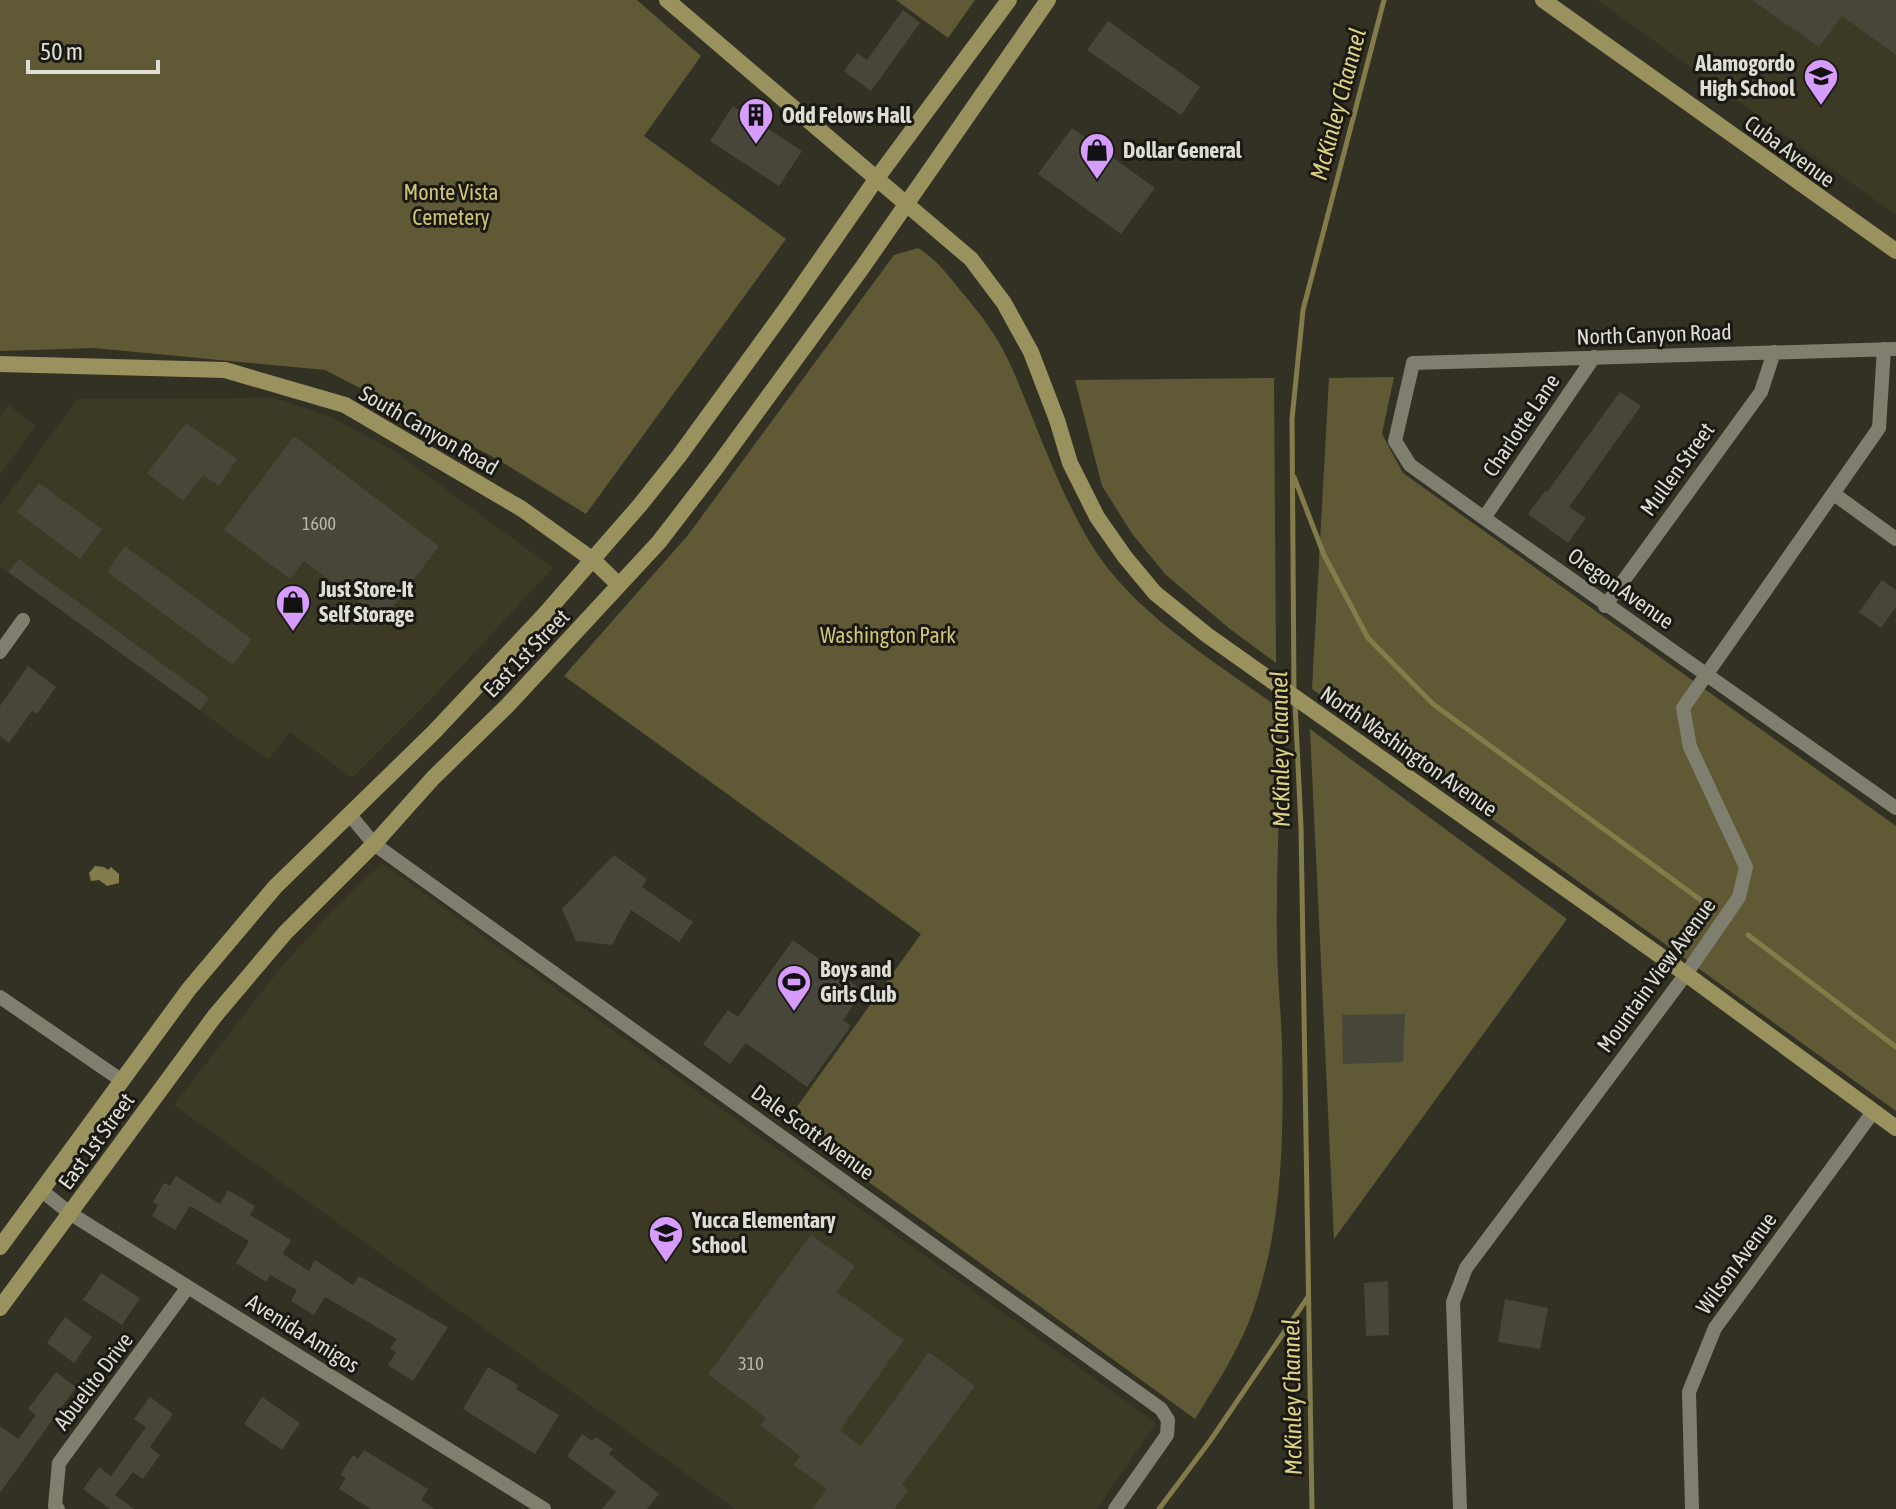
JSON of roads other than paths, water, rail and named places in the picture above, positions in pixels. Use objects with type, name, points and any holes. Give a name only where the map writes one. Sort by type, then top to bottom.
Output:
[{"type":"main road","name":"North Washington Avenue","points":[[667,0],[971,259],[1004,303],[1031,352],[1070,463],[1097,517],[1155,593],[1268,678],[1686,974],[1896,1128]]},
{"type":"main road","name":"East 1st Street","points":[[0,1247],[189,989],[275,887],[434,732],[593,560],[679,456],[877,178],[1009,0]]},
{"type":"main road","name":"East 1st Street","points":[[0,1308],[214,1017],[285,933],[374,844],[433,778],[508,705],[659,542],[862,268],[1048,0]]},
{"type":"main road","name":"Cuba Avenue","points":[[1543,0],[1896,251]]},
{"type":"main road","name":"South Canyon Road","points":[[0,364],[225,370],[345,405],[522,509],[593,560],[619,585]]},
{"type":"street","name":"North Canyon Road","points":[[1413,363],[1890,349]]},
{"type":"street","name":"Mountain View Avenue","points":[[1460,1509],[1453,1302],[1466,1268],[1686,974],[1739,897],[1746,867],[1690,747],[1683,708],[1879,428],[1890,349]]},
{"type":"street","name":"Mullen Street","points":[[1605,606],[1761,392],[1774,352]]},
{"type":"street","name":"Charlotte Lane","points":[[1484,518],[1594,357]]},
{"type":"street","name":"Oregon Avenue","points":[[1413,363],[1395,441],[1410,465],[1605,606],[1896,808]]},
{"type":"street","points":[[1834,494],[1896,539]]},
{"type":"street","points":[[0,652],[23,620]]},
{"type":"street","name":"Dale Scott Avenue","points":[[350,815],[374,844],[1161,1409],[1168,1420],[1167,1435],[1115,1509]]},
{"type":"street","points":[[0,997],[121,1080]]},
{"type":"street","name":"Wilson Avenue","points":[[1692,1509],[1689,1392],[1715,1328],[1873,1112]]},
{"type":"street","name":"Avenida Amigos","points":[[42,1191],[71,1214],[542,1508]]},
{"type":"street","name":"Abuelito Drive","points":[[58,1509],[55,1506],[59,1463],[188,1287]]},
{"type":"waterway","name":"McKinley Channel","points":[[1294,692],[1292,419],[1303,310],[1384,0]]},
{"type":"waterway","points":[[1294,477],[1324,555],[1368,638],[1433,704],[1702,901]]},
{"type":"waterway","name":"McKinley Channel","points":[[1295,702],[1301,827],[1312,1509]]},
{"type":"waterway","points":[[1748,935],[1896,1047]]},
{"type":"waterway","points":[[1159,1509],[1210,1441],[1308,1297]]},
{"type":"place","name":"Alamogordo High School","points":[[1821,107]]},
{"type":"place","name":"Odd Felows Hall","points":[[756,146]]},
{"type":"place","name":"Dollar General","points":[[1097,181]]},
{"type":"place","name":"Just Store-It Self Storage","points":[[293,633]]},
{"type":"place","name":"Boys and Girls Club","points":[[794,1013]]},
{"type":"place","name":"Yucca Elementary School","points":[[666,1264]]},
{"type":"park label","name":"Monte Vista Cemetery","points":[[451,204]]},
{"type":"park label","name":"Washington Park","points":[[888,635]]}]
